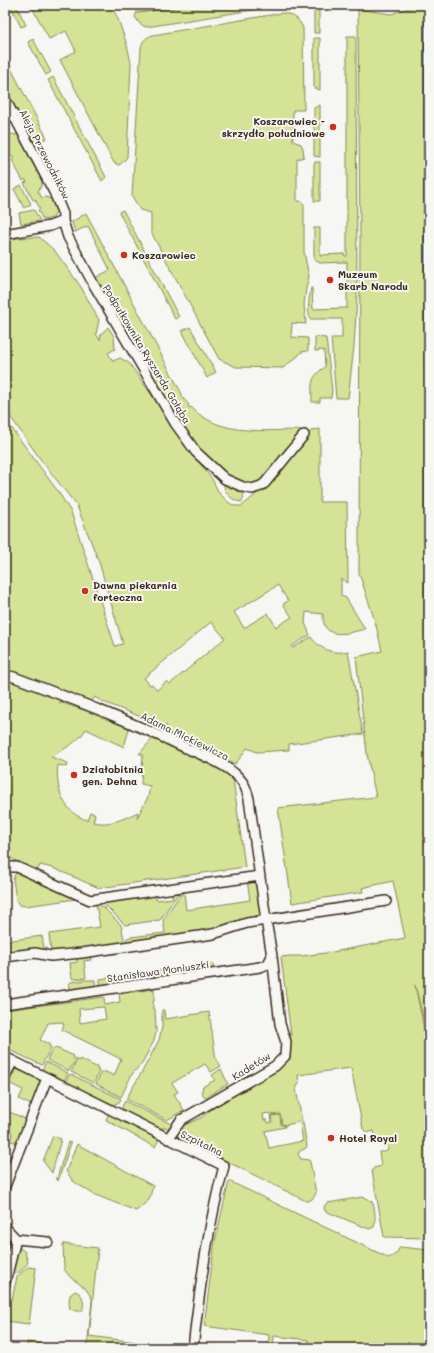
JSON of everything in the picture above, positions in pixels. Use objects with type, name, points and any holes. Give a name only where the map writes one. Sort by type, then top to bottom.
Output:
[{"type":"street","name":"Aleja Przewodników","points":[[5,99],[54,192],[63,214],[63,220]]},
{"type":"street","points":[[5,234],[50,226],[63,220]]},
{"type":"street","name":"Podpułkownika Ryszarda Gołąba","points":[[63,220],[68,237],[142,369],[175,423],[196,452],[225,479],[243,487],[252,489],[261,486],[304,435]]},
{"type":"street","name":"Adama Mickiewicza","points":[[5,675],[14,677],[127,720],[223,765],[233,772],[245,785],[249,799],[266,920]]},
{"type":"street","points":[[5,867],[17,867],[90,900],[260,876]]},
{"type":"street","points":[[5,957],[35,953],[51,956],[82,953],[201,936],[213,934],[247,923],[386,901]]},
{"type":"street","points":[[266,920],[272,956]]},
{"type":"street","name":"Stanisława Moniuszki","points":[[5,1004],[260,967],[268,964],[272,956]]},
{"type":"street","name":"Kadetów","points":[[168,1138],[181,1120],[275,1066],[285,1056],[286,1042],[280,1024],[272,956]]},
{"type":"street","points":[[5,1076],[9,1059]]},
{"type":"street","name":"Szpitalna","points":[[9,1059],[224,1166],[209,1230],[193,1348]]},
{"type":"street","points":[[5,1186],[47,1078]]},
{"type":"street","points":[[5,1228],[16,1239],[48,1242]]},
{"type":"street","points":[[5,1283],[16,1239]]},
{"type":"green space","points":[[10,5],[16,5],[26,25],[21,27]]},
{"type":"green space","points":[[31,5],[111,5],[118,19],[127,45],[131,63],[127,157],[119,165],[114,163],[60,60],[76,51],[66,31],[49,39]]},
{"type":"green space","points":[[145,5],[185,5],[138,13],[190,5],[284,5],[146,27],[140,24],[135,17],[138,9]]},
{"type":"green space","points":[[314,5],[319,5],[319,33],[314,33]]},
{"type":"green space","points":[[418,5],[425,5],[425,614],[429,683],[429,1041],[415,985],[429,1052],[429,1238],[384,1237],[372,1171],[374,1168],[381,1166],[379,1152],[385,1152],[388,1150],[388,1146],[385,1142],[377,1144],[374,1131],[367,1133],[363,1129],[351,1068],[298,1075],[299,1083],[296,1089],[302,1121],[286,1125],[282,1124],[280,1114],[263,1114],[264,1120],[267,1120],[268,1123],[272,1122],[271,1116],[280,1115],[281,1125],[285,1125],[285,1127],[265,1131],[269,1148],[303,1141],[300,1124],[303,1123],[307,1146],[298,1154],[301,1159],[309,1160],[310,1162],[316,1193],[313,1198],[309,1200],[306,1201],[180,1138],[176,1134],[176,1132],[183,1126],[202,1117],[216,1106],[276,1069],[288,1052],[291,1035],[281,957],[333,952],[405,938],[393,881],[362,888],[363,892],[292,903],[278,808],[376,797],[367,754],[356,657],[382,651],[375,621],[359,573],[360,237],[358,9],[391,14]]},
{"type":"green space","points":[[282,13],[295,17],[303,28],[304,110],[293,110],[293,141],[301,144],[303,148],[304,157],[297,159],[297,201],[304,204],[304,252],[309,277],[304,305],[306,324],[292,323],[291,337],[308,338],[308,351],[301,352],[283,368],[236,367],[219,359],[151,232],[151,213],[140,210],[132,196],[141,48],[142,43],[148,37],[153,35]]},
{"type":"green space","points":[[347,36],[356,36],[357,296],[354,347],[348,398],[336,398],[331,338],[342,338],[342,319],[310,319],[308,307],[312,288],[313,309],[347,308],[347,262],[320,263],[314,260],[314,228],[320,228],[320,256],[344,254],[347,256]]},
{"type":"green space","points":[[314,38],[320,38],[320,90],[314,88]]},
{"type":"green space","points":[[33,39],[51,72],[46,75],[28,42]]},
{"type":"green space","points":[[5,57],[47,138],[33,145],[5,90]]},
{"type":"green space","points":[[53,77],[106,177],[102,181],[48,80]]},
{"type":"green space","points":[[320,105],[320,133],[314,132],[314,108]]},
{"type":"green space","points":[[10,134],[18,135],[42,181],[42,185],[38,191],[42,198],[45,197],[51,199],[56,212],[53,218],[43,220],[35,199],[33,200],[24,183],[27,182],[25,179],[23,181],[12,160],[14,158],[13,156],[10,157],[5,147],[5,140],[8,140]]},
{"type":"green space","points":[[314,136],[320,136],[320,157],[314,156]]},
{"type":"green space","points":[[315,162],[320,162],[320,201],[314,201]]},
{"type":"green space","points":[[21,185],[31,204],[24,208],[14,189]]},
{"type":"green space","points":[[34,210],[40,221],[21,224],[19,213]]},
{"type":"green space","points":[[123,210],[179,317],[175,319],[119,212]]},
{"type":"green space","points":[[86,213],[182,394],[182,397],[189,405],[189,408],[191,407],[203,417],[215,423],[243,430],[302,430],[301,437],[261,484],[252,485],[235,481],[207,460],[160,390],[154,380],[144,347],[134,331],[126,322],[111,310],[95,278],[110,270],[88,226],[75,232],[72,222]]},
{"type":"green space","points":[[39,237],[55,251],[81,287],[99,320],[96,334],[100,340],[101,334],[108,327],[114,336],[115,349],[108,353],[113,361],[120,358],[129,363],[212,479],[219,493],[229,503],[235,506],[242,506],[260,491],[312,430],[320,429],[320,502],[347,502],[348,583],[341,579],[341,596],[346,598],[365,629],[337,634],[327,629],[324,623],[323,614],[306,612],[305,623],[310,635],[292,646],[293,648],[311,637],[318,645],[327,650],[337,652],[348,651],[363,734],[289,744],[289,750],[257,752],[247,748],[235,764],[176,737],[168,730],[166,725],[164,726],[101,701],[95,697],[91,703],[5,670],[5,419],[59,493],[71,512],[115,646],[123,644],[99,562],[77,506],[41,460],[5,409],[5,241],[17,238]],"holes":[[[278,585],[288,601],[283,604],[292,617],[276,627],[268,613],[244,628],[234,612]],[[211,622],[225,638],[170,684],[167,681],[157,690],[152,684],[150,685],[144,678]]]},
{"type":"green space","points":[[190,327],[216,372],[207,378],[182,331]]},
{"type":"green space","points":[[315,337],[326,338],[332,391],[331,398],[320,398],[320,402],[312,402],[312,382],[316,375],[325,367],[324,350],[315,351]]},
{"type":"green space","points":[[224,483],[241,491],[244,496],[242,502],[239,502],[229,496],[225,490]]},
{"type":"green space","points":[[5,676],[16,679],[66,703],[59,702],[130,725],[124,747],[86,729],[75,742],[51,757],[68,763],[67,767],[58,765],[57,773],[62,798],[72,812],[87,820],[90,812],[95,814],[93,822],[99,823],[116,821],[138,812],[137,818],[148,797],[150,786],[141,784],[143,754],[139,754],[154,737],[223,771],[233,779],[245,867],[99,888],[53,868],[40,865],[37,871],[8,857],[5,847]]},
{"type":"green space","points":[[19,872],[77,898],[26,906],[19,905],[16,900],[13,879],[15,874]]},
{"type":"green space","points":[[247,880],[255,881],[257,884],[261,914],[258,917],[240,920],[219,929],[123,944],[127,938],[130,937],[165,933],[163,920],[184,892],[186,910],[250,900]]},
{"type":"green space","points":[[180,893],[160,920],[125,925],[101,901],[155,894],[156,900],[173,898],[172,894]]},
{"type":"green space","points":[[96,904],[103,907],[121,925],[124,939],[119,944],[51,952],[49,934],[100,927]]},
{"type":"green space","points":[[42,936],[44,948],[46,948],[47,951],[5,954],[5,941]]},
{"type":"green space","points":[[91,955],[92,960],[84,961],[86,978],[73,979],[70,963],[77,962],[77,957]]},
{"type":"green space","points":[[213,963],[213,970],[151,979],[150,972]]},
{"type":"green space","points":[[148,972],[149,979],[100,986],[100,979]]},
{"type":"green space","points":[[95,980],[95,987],[70,990],[69,984],[71,982]]},
{"type":"green space","points":[[154,989],[153,1009],[155,1009],[156,1032],[154,1041],[142,1063],[132,1074],[121,1097],[96,1084],[101,1072],[103,1073],[104,1071],[114,1076],[121,1059],[62,1030],[64,1024],[61,1022],[48,1023],[40,1040],[49,1044],[51,1047],[42,1065],[5,1048],[5,1010],[104,997],[105,1005],[120,1002],[119,994]],"holes":[[[104,1007],[106,1019],[80,1023],[79,1009]]]},
{"type":"green space","points":[[162,1010],[164,1010],[165,1019],[209,1012],[216,1060],[221,1066],[211,1072],[205,1064],[172,1083],[178,1092],[174,1094],[184,1110],[167,1120],[126,1099],[159,1040],[162,1027]]},
{"type":"green space","points":[[53,1048],[74,1056],[73,1058],[76,1059],[69,1071],[47,1060]]},
{"type":"green space","points":[[80,1059],[98,1068],[97,1070],[99,1071],[94,1083],[71,1072],[77,1060],[79,1061]]},
{"type":"green space","points":[[46,1062],[68,1073],[64,1081],[42,1070]]},
{"type":"green space","points":[[16,1069],[40,1080],[40,1086],[33,1106],[19,1099],[23,1090],[9,1083]]},
{"type":"green space","points":[[221,1069],[228,1084],[205,1098],[201,1091],[203,1089],[202,1087],[215,1080],[212,1075]]},
{"type":"green space","points":[[70,1074],[121,1099],[114,1105],[65,1082]]},
{"type":"green space","points":[[125,1101],[173,1125],[168,1128],[159,1128],[123,1110],[122,1107]]},
{"type":"green space","points":[[5,1110],[28,1120],[22,1136],[14,1142],[10,1141],[12,1133],[5,1130]]},
{"type":"green space","points":[[109,1113],[159,1139],[155,1147],[106,1120]]},
{"type":"green space","points":[[53,1136],[61,1139],[52,1173],[43,1161]]},
{"type":"green space","points":[[68,1142],[71,1143],[58,1181],[55,1178],[57,1178]]},
{"type":"green space","points":[[77,1144],[153,1186],[149,1200],[136,1211],[93,1194],[73,1181],[66,1171]]},
{"type":"green space","points":[[229,1181],[389,1258],[396,1254],[400,1247],[429,1250],[429,1348],[334,1348],[310,1345],[308,1340],[274,1336],[273,1348],[268,1348],[269,1335],[204,1326],[215,1241]]},
{"type":"green space","points":[[362,1197],[370,1200],[374,1206],[375,1225],[369,1229],[325,1211],[324,1208],[328,1203]]},
{"type":"green space","points":[[63,1244],[98,1248],[89,1336],[184,1348],[87,1348],[92,1298],[85,1288],[70,1277],[64,1269]]},
{"type":"green space","points":[[19,1247],[25,1252],[28,1263],[19,1273],[11,1273],[17,1249]]},
{"type":"green space","points":[[28,1267],[36,1268],[29,1324],[5,1321],[5,1300],[12,1299],[17,1277]]},
{"type":"green space","points":[[75,1291],[82,1297],[82,1311],[70,1309],[70,1295]]},
{"type":"green space","points":[[27,1342],[79,1348],[27,1348]]},
{"type":"water","points":[[425,5],[429,5],[429,683],[425,614]]},
{"type":"place","name":"Koszarowiec - skrzydło południowe","points":[[333,127]]},
{"type":"place","name":"Koszarowiec","points":[[124,255]]},
{"type":"place","name":"Muzeum Skarb Narodu","points":[[330,280]]},
{"type":"place","name":"Dawna piekarnia forteczna","points":[[85,591]]},
{"type":"place","name":"Działobitnia gen. Dehna","points":[[74,775]]},
{"type":"place","name":"Hotel Royal","points":[[331,1138]]}]
